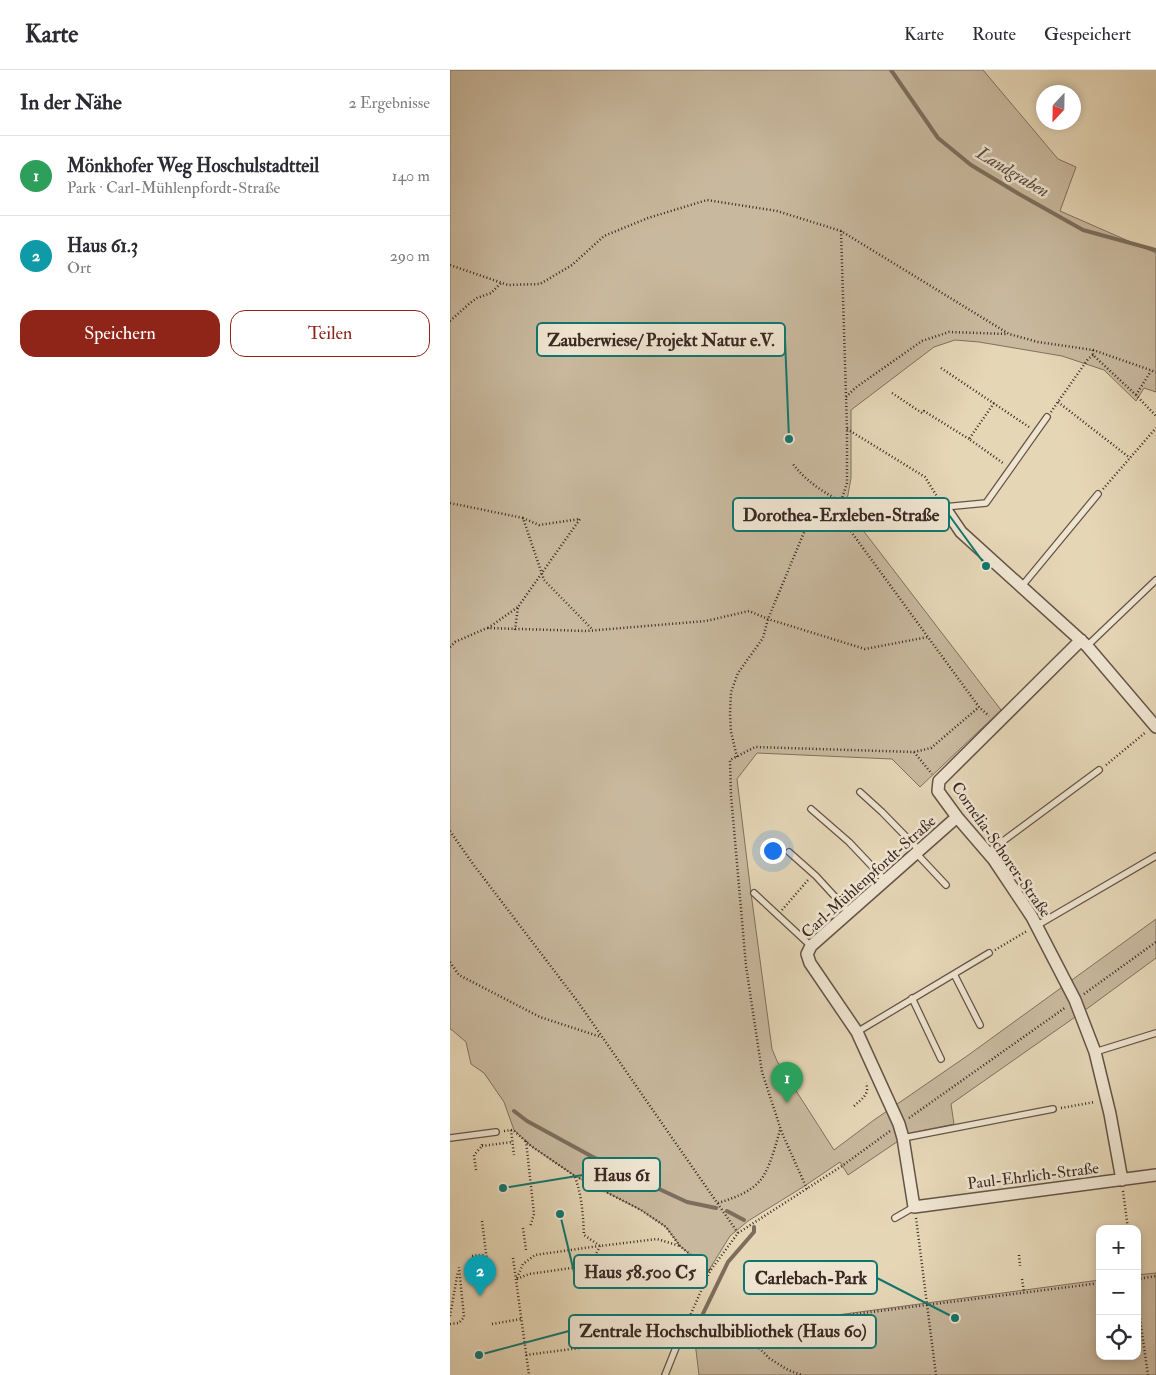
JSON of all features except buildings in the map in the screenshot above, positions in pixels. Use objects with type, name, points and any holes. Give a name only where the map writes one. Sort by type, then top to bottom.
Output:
[{"type":"street","points":[[944,508],[961,532],[1084,643],[1154,719]]},
{"type":"street","name":"Cornelia-Schorer-Straße","points":[[1084,643],[997,724],[939,782],[938,791],[994,860],[1032,917],[1075,1000],[1095,1052],[1107,1100],[1122,1180]]},
{"type":"street","name":"Carl-Mühlenpfordt-Straße","points":[[914,1207],[899,1124],[858,1032],[810,964],[807,954],[811,946],[957,816]]},
{"type":"street","name":"Paul-Ehrlich-Straße","points":[[914,1207],[1156,1175]]},
{"type":"lane","points":[[944,508],[986,503],[1047,417]]},
{"type":"lane","points":[[1022,586],[1098,494]]},
{"type":"lane","points":[[1084,643],[1156,580]]},
{"type":"lane","points":[[987,853],[1099,770]]},
{"type":"lane","points":[[860,792],[882,812],[946,886]]},
{"type":"lane","points":[[811,808],[849,842],[885,880]]},
{"type":"lane","points":[[789,852],[814,874],[849,912]]},
{"type":"lane","points":[[1036,926],[1156,856]]},
{"type":"lane","points":[[754,893],[811,946]]},
{"type":"lane","points":[[858,1032],[989,953]]},
{"type":"lane","points":[[954,974],[980,1025]]},
{"type":"lane","points":[[912,998],[941,1058]]},
{"type":"lane","points":[[1095,1052],[1156,1033]]},
{"type":"lane","points":[[903,1138],[1053,1109]]},
{"type":"lane","points":[[450,1138],[496,1132]]},
{"type":"lane","points":[[895,1218],[914,1207]]},
{"type":"lane","points":[[665,1375],[681,1335]]},
{"type":"path","points":[[450,265],[508,285],[540,284],[572,265],[604,236],[648,218],[706,200],[777,211],[841,231],[1009,334]]},
{"type":"path","points":[[841,231],[847,483],[839,508],[844,522],[979,706],[997,724]]},
{"type":"path","points":[[450,321],[477,298],[492,293],[501,282]]},
{"type":"path","points":[[846,397],[855,388],[922,341],[949,332],[1009,334],[1038,342],[1093,350],[1156,372]]},
{"type":"path","points":[[1093,350],[1093,355],[1156,416]]},
{"type":"path","points":[[1047,417],[1088,359],[1093,355]]},
{"type":"path","points":[[941,368],[1036,432]]},
{"type":"path","points":[[1136,395],[1152,370]]},
{"type":"path","points":[[892,393],[969,439],[1011,468]]},
{"type":"path","points":[[1058,402],[1130,458]]},
{"type":"path","points":[[969,439],[994,403]]},
{"type":"path","points":[[1098,494],[1156,428]]},
{"type":"path","points":[[847,429],[925,477],[944,508]]},
{"type":"path","points":[[737,757],[730,714],[731,692],[738,673],[763,638],[768,619],[805,530],[820,513],[838,500],[815,487],[793,464]]},
{"type":"path","points":[[450,503],[523,518],[539,525],[580,519],[518,607],[487,628],[455,642],[450,647]]},
{"type":"path","points":[[523,518],[544,580],[593,630]]},
{"type":"path","points":[[515,630],[518,607]]},
{"type":"path","points":[[487,628],[593,630],[706,620],[749,611],[768,619],[865,649],[928,636]]},
{"type":"path","points":[[807,1189],[781,1129],[762,1072],[746,966],[730,760],[755,747],[914,752],[931,748],[979,706]]},
{"type":"path","points":[[1099,770],[1154,719]]},
{"type":"path","points":[[914,752],[939,782]]},
{"type":"path","points":[[450,830],[473,864],[578,1002],[738,1233]]},
{"type":"path","points":[[778,914],[814,874]]},
{"type":"path","points":[[989,953],[1036,926]]},
{"type":"path","points":[[450,962],[459,975],[540,1017],[602,1038]]},
{"type":"path","points":[[854,1106],[867,1094],[868,1088],[865,1077]]},
{"type":"path","points":[[1053,1109],[1107,1100]]},
{"type":"path","points":[[718,1204],[750,1190],[764,1176],[781,1129]]},
{"type":"path","points":[[511,1130],[514,1155]]},
{"type":"path","points":[[496,1132],[514,1130],[526,1141],[575,1176],[647,1214],[666,1227],[680,1246],[710,1271]]},
{"type":"path","points":[[481,1134],[482,1146]]},
{"type":"path","points":[[526,1141],[534,1214],[530,1227]]},
{"type":"path","points":[[476,1170],[474,1154],[482,1146],[512,1142]]},
{"type":"path","points":[[575,1176],[583,1210],[584,1235],[600,1246]]},
{"type":"path","points":[[1122,1180],[1128,1225]]},
{"type":"path","points":[[914,1207],[936,1375]]},
{"type":"path","points":[[482,1221],[487,1261]]},
{"type":"path","points":[[523,1228],[526,1250]]},
{"type":"path","points":[[516,1280],[523,1264],[535,1255],[657,1239],[680,1246]]},
{"type":"path","points":[[516,1280],[529,1274],[586,1266],[594,1258],[600,1246]]},
{"type":"path","points":[[472,1256],[486,1254]]},
{"type":"path","points":[[1019,1255],[1020,1266]]},
{"type":"path","points":[[513,1258],[528,1375]]},
{"type":"path","points":[[450,1316],[459,1267],[464,1317],[459,1324],[450,1324]]},
{"type":"path","points":[[1141,1278],[1156,1276]]},
{"type":"path","points":[[1022,1279],[1024,1292]]},
{"type":"path","points":[[526,1355],[1096,1283]]},
{"type":"path","points":[[1139,1315],[1148,1375]]},
{"type":"path","points":[[492,1324],[521,1319]]},
{"type":"path","points":[[632,1324],[634,1340]]},
{"type":"path","points":[[626,1325],[628,1341]]},
{"type":"path","points":[[621,1326],[623,1342]]},
{"type":"path","points":[[734,1329],[757,1346],[769,1358],[788,1370],[802,1375]]},
{"type":"shaded area","points":[[450,70],[983,70],[1058,159],[1076,167],[1060,211],[1156,253],[1156,392],[1144,388],[1136,401],[1104,370],[1062,356],[979,342],[955,340],[934,347],[851,410],[851,478],[847,500],[849,512],[1001,710],[920,787],[892,759],[757,753],[737,779],[772,1049],[777,1061],[834,1150],[1156,919],[1156,958],[951,1104],[954,1124],[910,1133],[848,1175],[840,1162],[748,1221],[730,1236],[709,1270],[680,1246],[666,1227],[641,1210],[575,1176],[531,1146],[514,1130],[504,1102],[484,1073],[471,1064],[466,1042],[450,1029]]},
{"type":"shaded area","points":[[1156,1273],[1156,1375],[699,1375],[694,1334],[1096,1281],[1096,1360],[1141,1360],[1141,1275]]},
{"type":"waterway","name":"Landgraben","points":[[891,70],[938,138],[971,165],[1083,230],[1156,250]]},
{"type":"waterway","points":[[514,1111],[527,1121],[591,1156],[644,1182],[687,1202],[716,1208]]},
{"type":"waterway","points":[[727,1211],[744,1220]]},
{"type":"waterway","points":[[697,1326],[728,1262],[754,1232],[754,1227]]},
{"type":"place","name":"Zauberwiese/ Projekt Natur e.V.","points":[[789,439]]},
{"type":"place","name":"Dorothea-Erxleben-Straße","points":[[986,566]]},
{"type":"place","name":"Mönkhofer Weg Hoschulstadtteil","points":[[787,1103]]},
{"type":"place","name":"Haus 61","points":[[503,1188]]},
{"type":"place","name":"Haus 58.500 C5","points":[[560,1214]]},
{"type":"place","name":"Haus 61.3","points":[[480,1296]]},
{"type":"place","name":"Carlebach-Park","points":[[955,1318]]},
{"type":"place","name":"Zentrale Hochschulbibliothek (Haus 60)","points":[[479,1355]]}]
